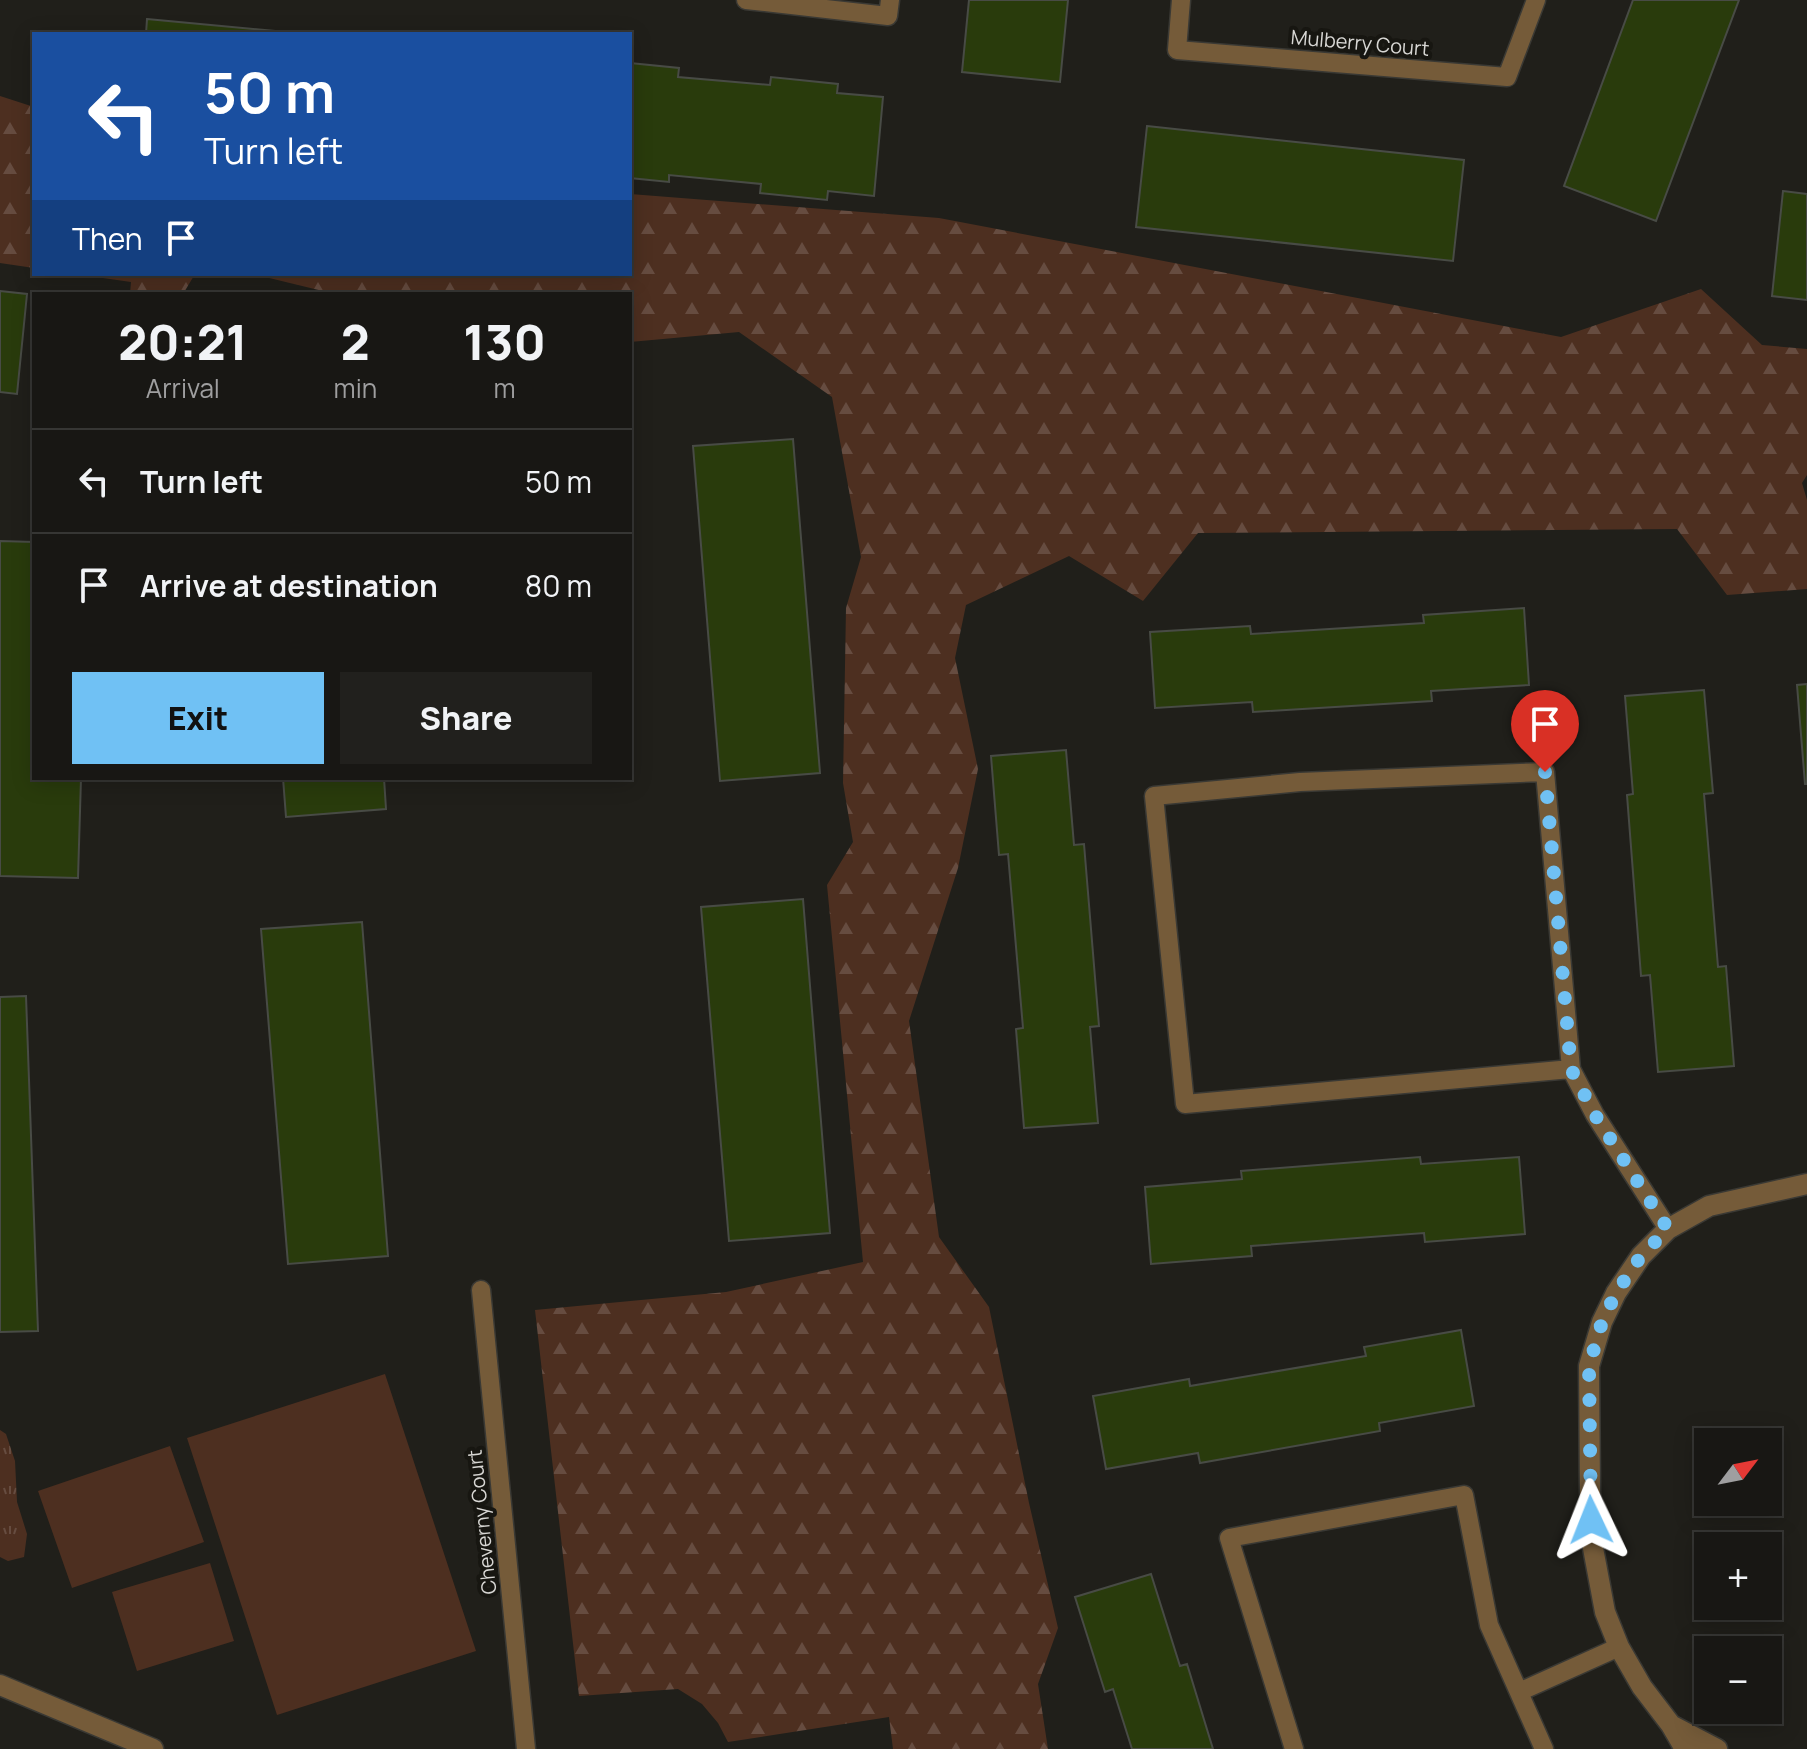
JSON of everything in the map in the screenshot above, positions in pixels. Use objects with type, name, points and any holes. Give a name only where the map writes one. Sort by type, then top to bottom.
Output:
[{"type":"street","points":[[1685,1749],[1642,1687],[1619,1647],[1605,1612],[1593,1548],[1589,1366],[1602,1322],[1616,1293],[1641,1256],[1668,1229],[1709,1206],[1807,1184]]},
{"type":"street","points":[[0,1685],[153,1749]]},
{"type":"street","points":[[1671,1725],[1717,1749]]},
{"type":"lane","points":[[746,0],[888,16],[890,0]]},
{"type":"lane","name":"Mulberry Court","points":[[1181,0],[1177,50],[1507,77],[1536,0]]},
{"type":"lane","points":[[1571,1069],[1185,1104],[1154,796],[1300,782],[1545,772],[1571,1069],[1595,1115],[1668,1229]]},
{"type":"lane","name":"Cheverny Court","points":[[481,1290],[526,1749]]},
{"type":"lane","points":[[1294,1749],[1229,1538],[1464,1495],[1489,1625],[1544,1749]]},
{"type":"lane","points":[[1519,1692],[1619,1647]]},
{"type":"green space","points":[[0,96],[32,106],[32,268],[0,263]]},
{"type":"green space","points":[[632,194],[939,218],[1561,337],[1701,289],[1762,345],[1807,349],[1807,475],[1802,483],[1807,500],[1807,589],[1727,595],[1677,529],[1198,533],[1143,601],[1069,556],[966,605],[955,658],[978,769],[958,868],[909,1021],[939,1237],[989,1307],[1058,1628],[1038,1684],[1048,1749],[893,1749],[889,1717],[728,1742],[718,1723],[702,1704],[678,1689],[579,1696],[535,1310],[726,1292],[863,1262],[827,885],[853,842],[843,783],[846,608],[861,557],[832,397],[739,332],[632,342],[632,292],[327,292],[261,276],[632,276]]},
{"type":"green space","points":[[89,276],[194,276],[184,292],[130,292],[131,282]]},
{"type":"green space","points":[[385,1374],[476,1651],[277,1715],[187,1438]]},
{"type":"green space","points":[[0,1430],[6,1434],[15,1461],[17,1502],[27,1534],[24,1557],[8,1561],[0,1557]]},
{"type":"green space","points":[[170,1446],[204,1542],[72,1588],[38,1491]]},
{"type":"green space","points":[[210,1563],[234,1641],[137,1671],[112,1592]]},
{"type":"building","points":[[969,0],[1068,0],[1060,82],[962,72]]},
{"type":"building","points":[[1633,0],[1739,0],[1656,221],[1564,186]]},
{"type":"building","points":[[147,19],[287,32],[146,32]]},
{"type":"building","points":[[632,63],[679,68],[678,77],[770,85],[771,77],[838,84],[837,93],[883,97],[874,196],[828,191],[827,200],[760,193],[761,184],[669,175],[669,182],[632,178]]},
{"type":"building","points":[[1147,126],[1464,160],[1453,261],[1136,227]]},
{"type":"building","points":[[1783,191],[1807,194],[1807,300],[1772,296]]},
{"type":"building","points":[[0,291],[27,294],[17,394],[0,392]]},
{"type":"building","points":[[793,439],[820,773],[720,781],[693,446]]},
{"type":"building","points":[[0,541],[32,542],[32,780],[81,780],[78,878],[0,876]]},
{"type":"building","points":[[1524,608],[1529,685],[1431,691],[1432,701],[1253,712],[1252,702],[1155,708],[1150,632],[1250,626],[1251,634],[1424,623],[1423,615]]},
{"type":"building","points":[[1807,684],[1807,784],[1805,784],[1797,685]]},
{"type":"building","points":[[1704,690],[1713,793],[1704,794],[1718,967],[1726,966],[1734,1066],[1658,1072],[1650,975],[1641,976],[1627,795],[1633,794],[1625,696]]},
{"type":"building","points":[[1066,750],[1074,845],[1084,844],[1099,1026],[1090,1027],[1098,1123],[1024,1128],[1016,1029],[1023,1028],[1008,854],[999,855],[991,756]]},
{"type":"building","points":[[283,780],[384,780],[386,809],[286,817]]},
{"type":"building","points":[[803,899],[830,1233],[729,1241],[701,907]]},
{"type":"building","points":[[362,922],[388,1256],[288,1264],[261,929]]},
{"type":"building","points":[[26,996],[38,1331],[0,1332],[0,997]]},
{"type":"building","points":[[1420,1157],[1421,1164],[1519,1157],[1525,1234],[1425,1242],[1424,1233],[1251,1246],[1252,1256],[1151,1264],[1145,1187],[1242,1179],[1241,1171]]},
{"type":"building","points":[[1461,1330],[1474,1406],[1379,1423],[1380,1431],[1200,1463],[1198,1453],[1106,1469],[1093,1396],[1189,1379],[1190,1386],[1366,1356],[1364,1347]]},
{"type":"building","points":[[1151,1574],[1180,1666],[1187,1664],[1213,1749],[1132,1749],[1113,1689],[1105,1692],[1075,1597]]},
{"type":"route","points":[[1545,772],[1571,1069],[1595,1115],[1668,1229],[1641,1256],[1616,1293],[1602,1322],[1589,1366],[1591,1520]]}]
